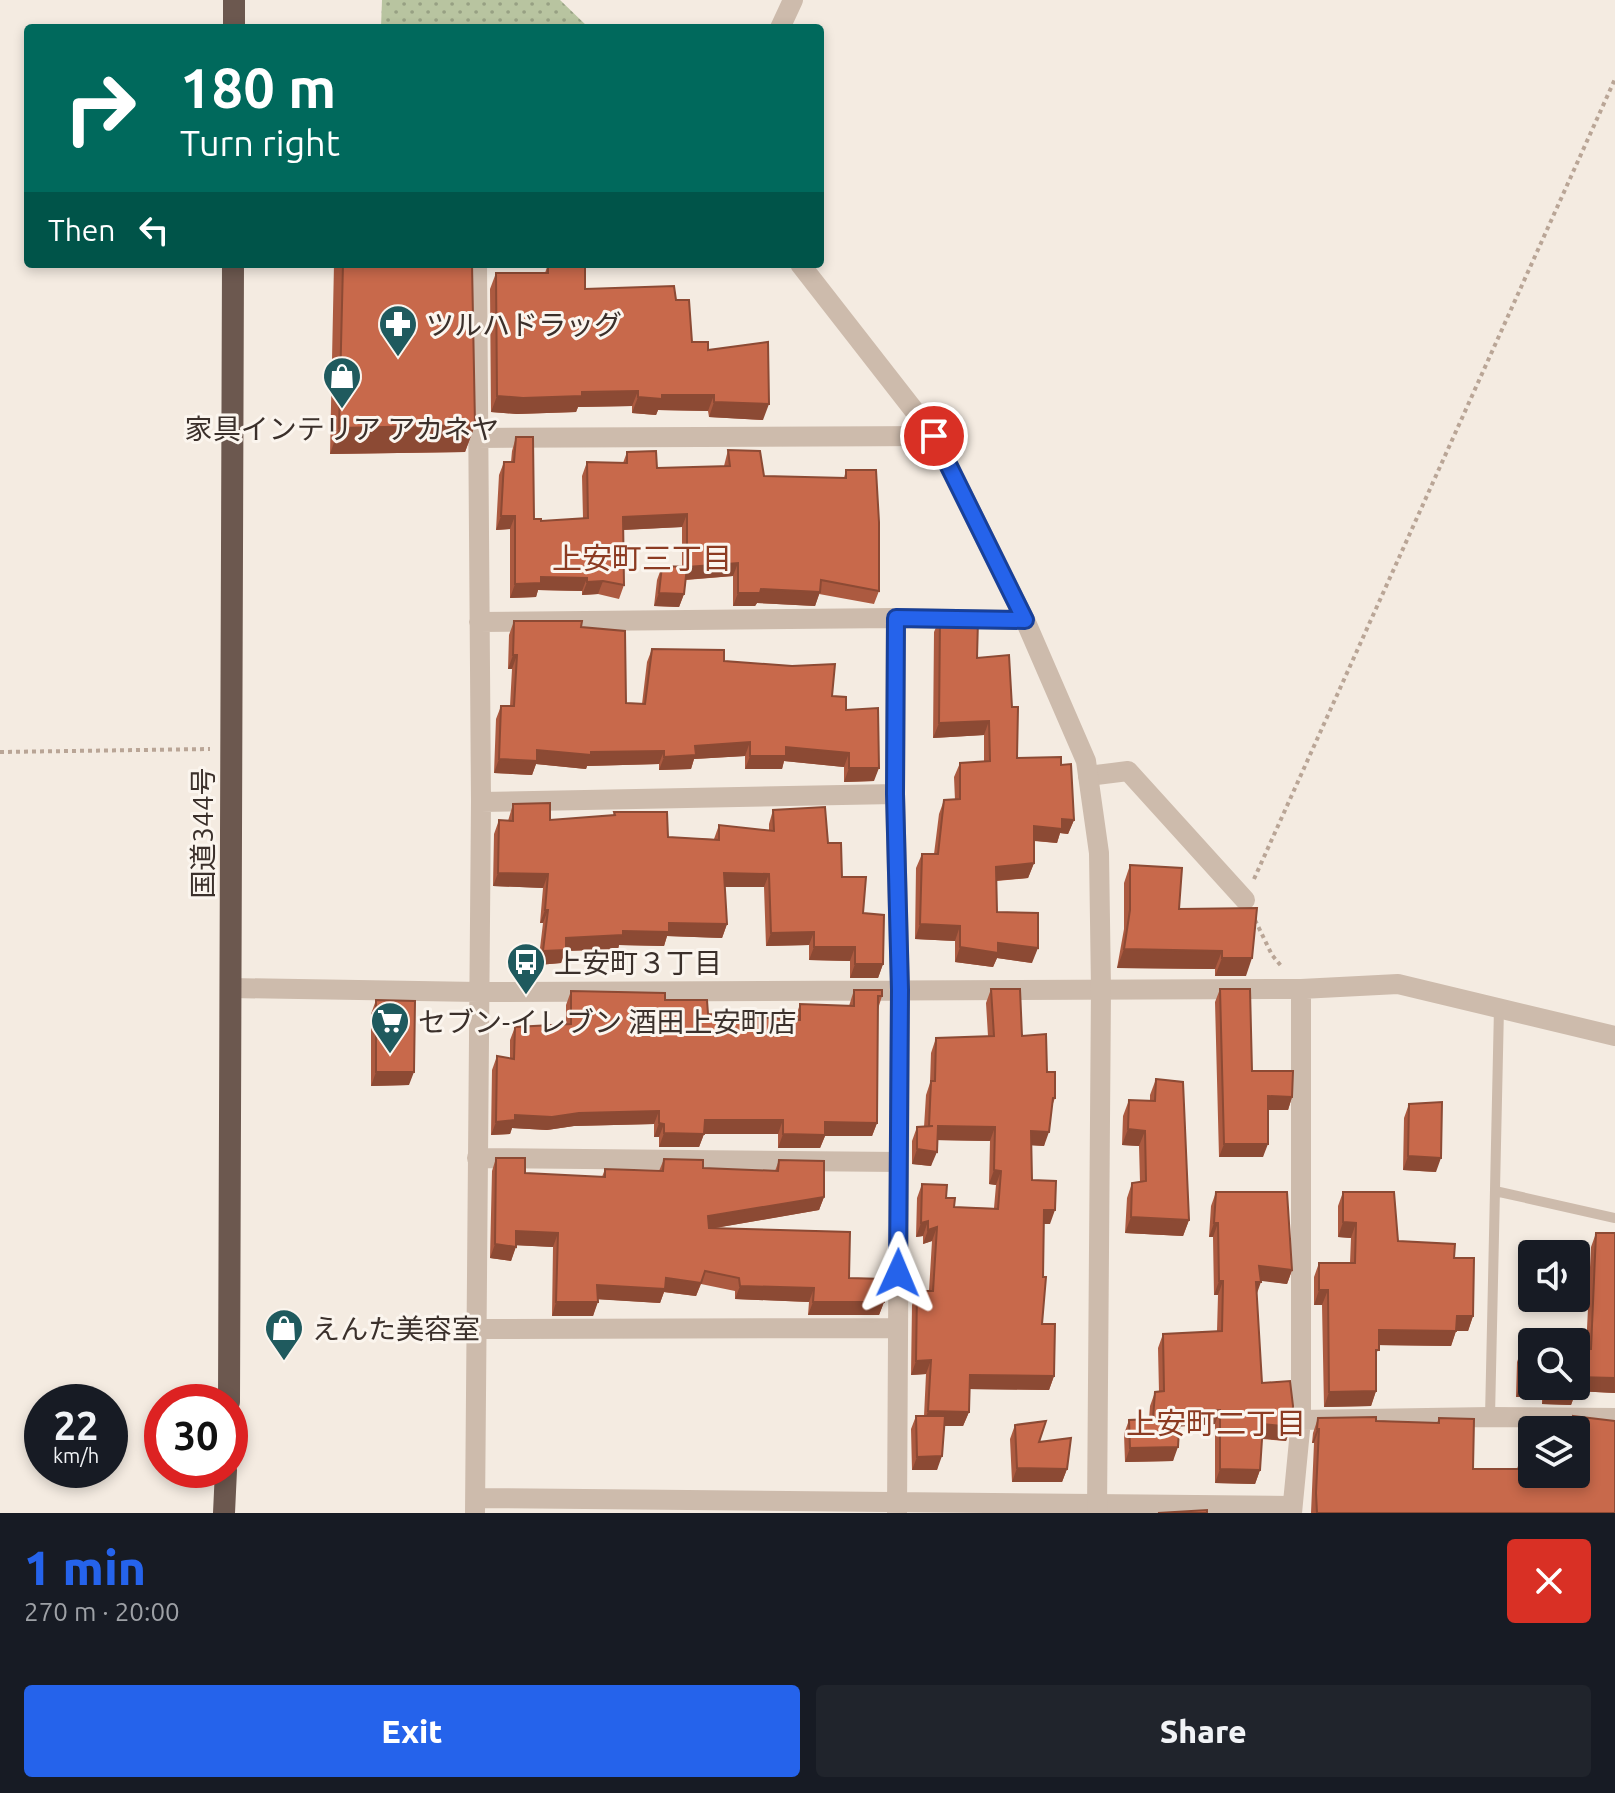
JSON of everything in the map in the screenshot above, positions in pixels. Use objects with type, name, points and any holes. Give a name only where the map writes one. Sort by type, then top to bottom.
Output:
[{"type":"highway","points":[[234,0],[234,24]]},
{"type":"highway","name":"国道344号","points":[[229,1384],[233,268]]},
{"type":"highway","points":[[224,1513],[225,1488]]},
{"type":"street","points":[[782,24],[793,0]]},
{"type":"street","points":[[477,268],[481,802],[475,1506],[1292,1510],[1301,1420],[1301,989]]},
{"type":"street","points":[[803,268],[934,436],[1025,620],[1086,761],[1099,853],[1101,989],[1097,1509]]},
{"type":"street","points":[[476,438],[934,436]]},
{"type":"street","points":[[479,622],[896,618],[1025,620]]},
{"type":"street","points":[[896,618],[895,794],[900,990],[897,1508]]},
{"type":"street","points":[[1088,776],[1128,771],[1245,900]]},
{"type":"street","points":[[481,802],[895,794]]},
{"type":"street","points":[[231,988],[478,992],[1301,989],[1398,984],[1615,1036]]},
{"type":"street","points":[[477,1158],[899,1162]]},
{"type":"street","points":[[477,1329],[897,1328]]},
{"type":"street","points":[[1301,1420],[1615,1418]]},
{"type":"lane","points":[[1490,1417],[1499,1008]]},
{"type":"lane","points":[[1495,1191],[1615,1218]]},
{"type":"path","points":[[1301,989],[1272,955],[1245,900],[1615,79]]},
{"type":"path","points":[[0,752],[233,749]]},
{"type":"green space","points":[[382,0],[560,0],[585,24],[381,24]]},
{"type":"building","name":"ツルハドラッグ","points":[[343,268],[472,268],[475,425],[339,428]]},
{"type":"building","points":[[548,268],[585,268],[585,289],[674,286],[676,300],[689,300],[692,342],[708,342],[708,350],[768,342],[769,404],[714,402],[714,395],[662,395],[662,399],[638,397],[638,391],[582,392],[582,396],[497,396],[496,273],[548,273]]},
{"type":"building","points":[[516,437],[533,437],[534,519],[541,521],[588,518],[587,462],[627,463],[627,452],[656,451],[657,468],[730,466],[728,450],[760,451],[764,476],[846,478],[846,470],[876,470],[879,591],[821,580],[820,592],[761,589],[760,593],[738,593],[738,563],[687,567],[687,514],[623,517],[624,585],[587,582],[587,578],[541,577],[541,583],[515,584],[515,516],[501,516],[504,462],[514,462]]},
{"type":"building","points":[[662,566],[687,567],[684,594],[659,593]]},
{"type":"building","points":[[940,618],[978,620],[977,658],[1009,655],[1012,707],[1018,707],[1017,758],[1061,757],[1061,765],[1071,764],[1074,820],[1062,819],[1062,829],[1034,826],[1034,863],[996,867],[997,912],[1038,913],[1038,948],[998,943],[998,953],[960,947],[960,926],[920,924],[922,854],[938,854],[944,800],[960,799],[960,763],[990,761],[989,721],[939,723]]},
{"type":"building","points":[[514,621],[582,621],[581,627],[625,631],[626,703],[645,704],[652,649],[724,650],[724,661],[792,666],[835,664],[832,696],[846,697],[846,710],[878,708],[879,768],[849,768],[849,753],[786,747],[786,756],[750,756],[750,742],[695,746],[696,755],[664,757],[664,751],[591,752],[591,755],[537,750],[537,761],[499,759],[501,706],[514,706],[517,655],[513,655]]},
{"type":"building","points":[[550,803],[550,820],[615,815],[614,812],[667,812],[668,837],[719,840],[719,825],[774,831],[773,810],[825,807],[828,843],[841,843],[842,877],[866,877],[863,913],[884,915],[883,964],[855,964],[855,947],[814,947],[814,932],[771,933],[769,874],[724,873],[727,924],[669,923],[669,932],[623,931],[623,935],[566,938],[566,950],[543,951],[548,874],[498,873],[499,820],[513,821],[513,804]]},
{"type":"building","points":[[1130,865],[1182,868],[1179,909],[1257,908],[1252,958],[1222,958],[1222,951],[1124,949],[1130,910]]},
{"type":"building","points":[[991,989],[1020,989],[1022,1036],[1046,1034],[1047,1072],[1055,1072],[1055,1098],[1049,1132],[1031,1131],[1032,1180],[1056,1181],[1055,1210],[1044,1210],[1043,1277],[1046,1277],[1042,1324],[1055,1324],[1054,1376],[970,1375],[969,1412],[928,1411],[931,1360],[916,1361],[917,1291],[933,1291],[937,1227],[928,1230],[928,1221],[921,1223],[922,1184],[947,1185],[946,1198],[955,1198],[954,1207],[998,1209],[1001,1171],[994,1170],[995,1127],[938,1126],[937,1152],[917,1149],[917,1127],[933,1126],[929,1126],[931,1081],[935,1081],[936,1038],[994,1036]]},
{"type":"building","points":[[1220,989],[1250,989],[1252,1071],[1293,1071],[1292,1097],[1268,1096],[1268,1144],[1224,1144]]},
{"type":"building","points":[[854,990],[882,990],[882,996],[878,996],[877,1123],[825,1122],[825,1135],[783,1134],[783,1120],[705,1120],[704,1134],[664,1133],[664,1124],[659,1123],[659,1111],[579,1113],[552,1117],[515,1115],[515,1120],[496,1122],[497,1056],[514,1059],[515,1027],[571,1024],[571,991],[665,993],[665,1000],[707,1000],[708,1014],[800,1020],[800,1004],[854,1006]]},
{"type":"building","points":[[376,1000],[415,1001],[414,1072],[376,1072]]},
{"type":"building","points":[[1156,1079],[1183,1082],[1189,1220],[1131,1217],[1132,1183],[1146,1181],[1145,1131],[1128,1129],[1129,1100],[1155,1101]]},
{"type":"building","points":[[1442,1102],[1441,1158],[1408,1156],[1409,1104]]},
{"type":"building","points":[[496,1158],[525,1158],[525,1173],[605,1177],[605,1169],[663,1171],[664,1159],[703,1160],[703,1168],[778,1171],[779,1160],[824,1161],[824,1197],[708,1216],[709,1228],[850,1232],[849,1278],[884,1279],[884,1302],[813,1302],[814,1288],[740,1286],[739,1278],[705,1271],[701,1283],[666,1278],[665,1289],[597,1285],[598,1302],[556,1302],[558,1233],[516,1231],[516,1247],[495,1244]]},
{"type":"building","points":[[1216,1192],[1287,1192],[1292,1270],[1259,1266],[1261,1282],[1256,1282],[1262,1383],[1290,1381],[1293,1406],[1291,1427],[1263,1424],[1260,1470],[1220,1469],[1220,1410],[1180,1413],[1178,1447],[1130,1448],[1129,1420],[1153,1419],[1155,1392],[1164,1391],[1163,1334],[1222,1331],[1223,1281],[1219,1281],[1218,1223],[1214,1223]]},
{"type":"building","points":[[1343,1192],[1394,1192],[1398,1241],[1455,1244],[1454,1258],[1474,1258],[1473,1316],[1457,1316],[1456,1331],[1379,1330],[1376,1391],[1329,1392],[1328,1290],[1319,1290],[1319,1263],[1355,1263],[1356,1223],[1343,1222]]},
{"type":"building","points":[[1596,1233],[1615,1233],[1615,1378],[1590,1377]]},
{"type":"building","points":[[916,1416],[945,1416],[942,1456],[917,1457]]},
{"type":"building","points":[[1376,1417],[1376,1421],[1439,1423],[1439,1418],[1474,1419],[1473,1469],[1518,1469],[1518,1488],[1590,1488],[1590,1418],[1615,1421],[1615,1513],[1317,1513],[1318,1418]]},
{"type":"building","points":[[1046,1421],[1039,1442],[1071,1438],[1067,1469],[1017,1468],[1015,1425]]},
{"type":"building","points":[[1207,1510],[1207,1513],[1158,1513]]},
{"type":"place","name":"ツルハドラッグ","points":[[398,358]]},
{"type":"place","name":"家具インテリア アカネヤ","points":[[342,410]]},
{"type":"place","name":"上安町３丁目","points":[[526,996]]},
{"type":"place","name":"セブン-イレブン 酒田上安町店","points":[[390,1055]]},
{"type":"place","name":"えんた美容室","points":[[284,1362]]},
{"type":"district","name":"上安町三丁目","points":[[642,558]]},
{"type":"district","name":"上安町二丁目","points":[[1216,1423]]},
{"type":"route","points":[[898,1273],[900,990],[895,794],[896,618],[1025,620],[934,436]]}]
